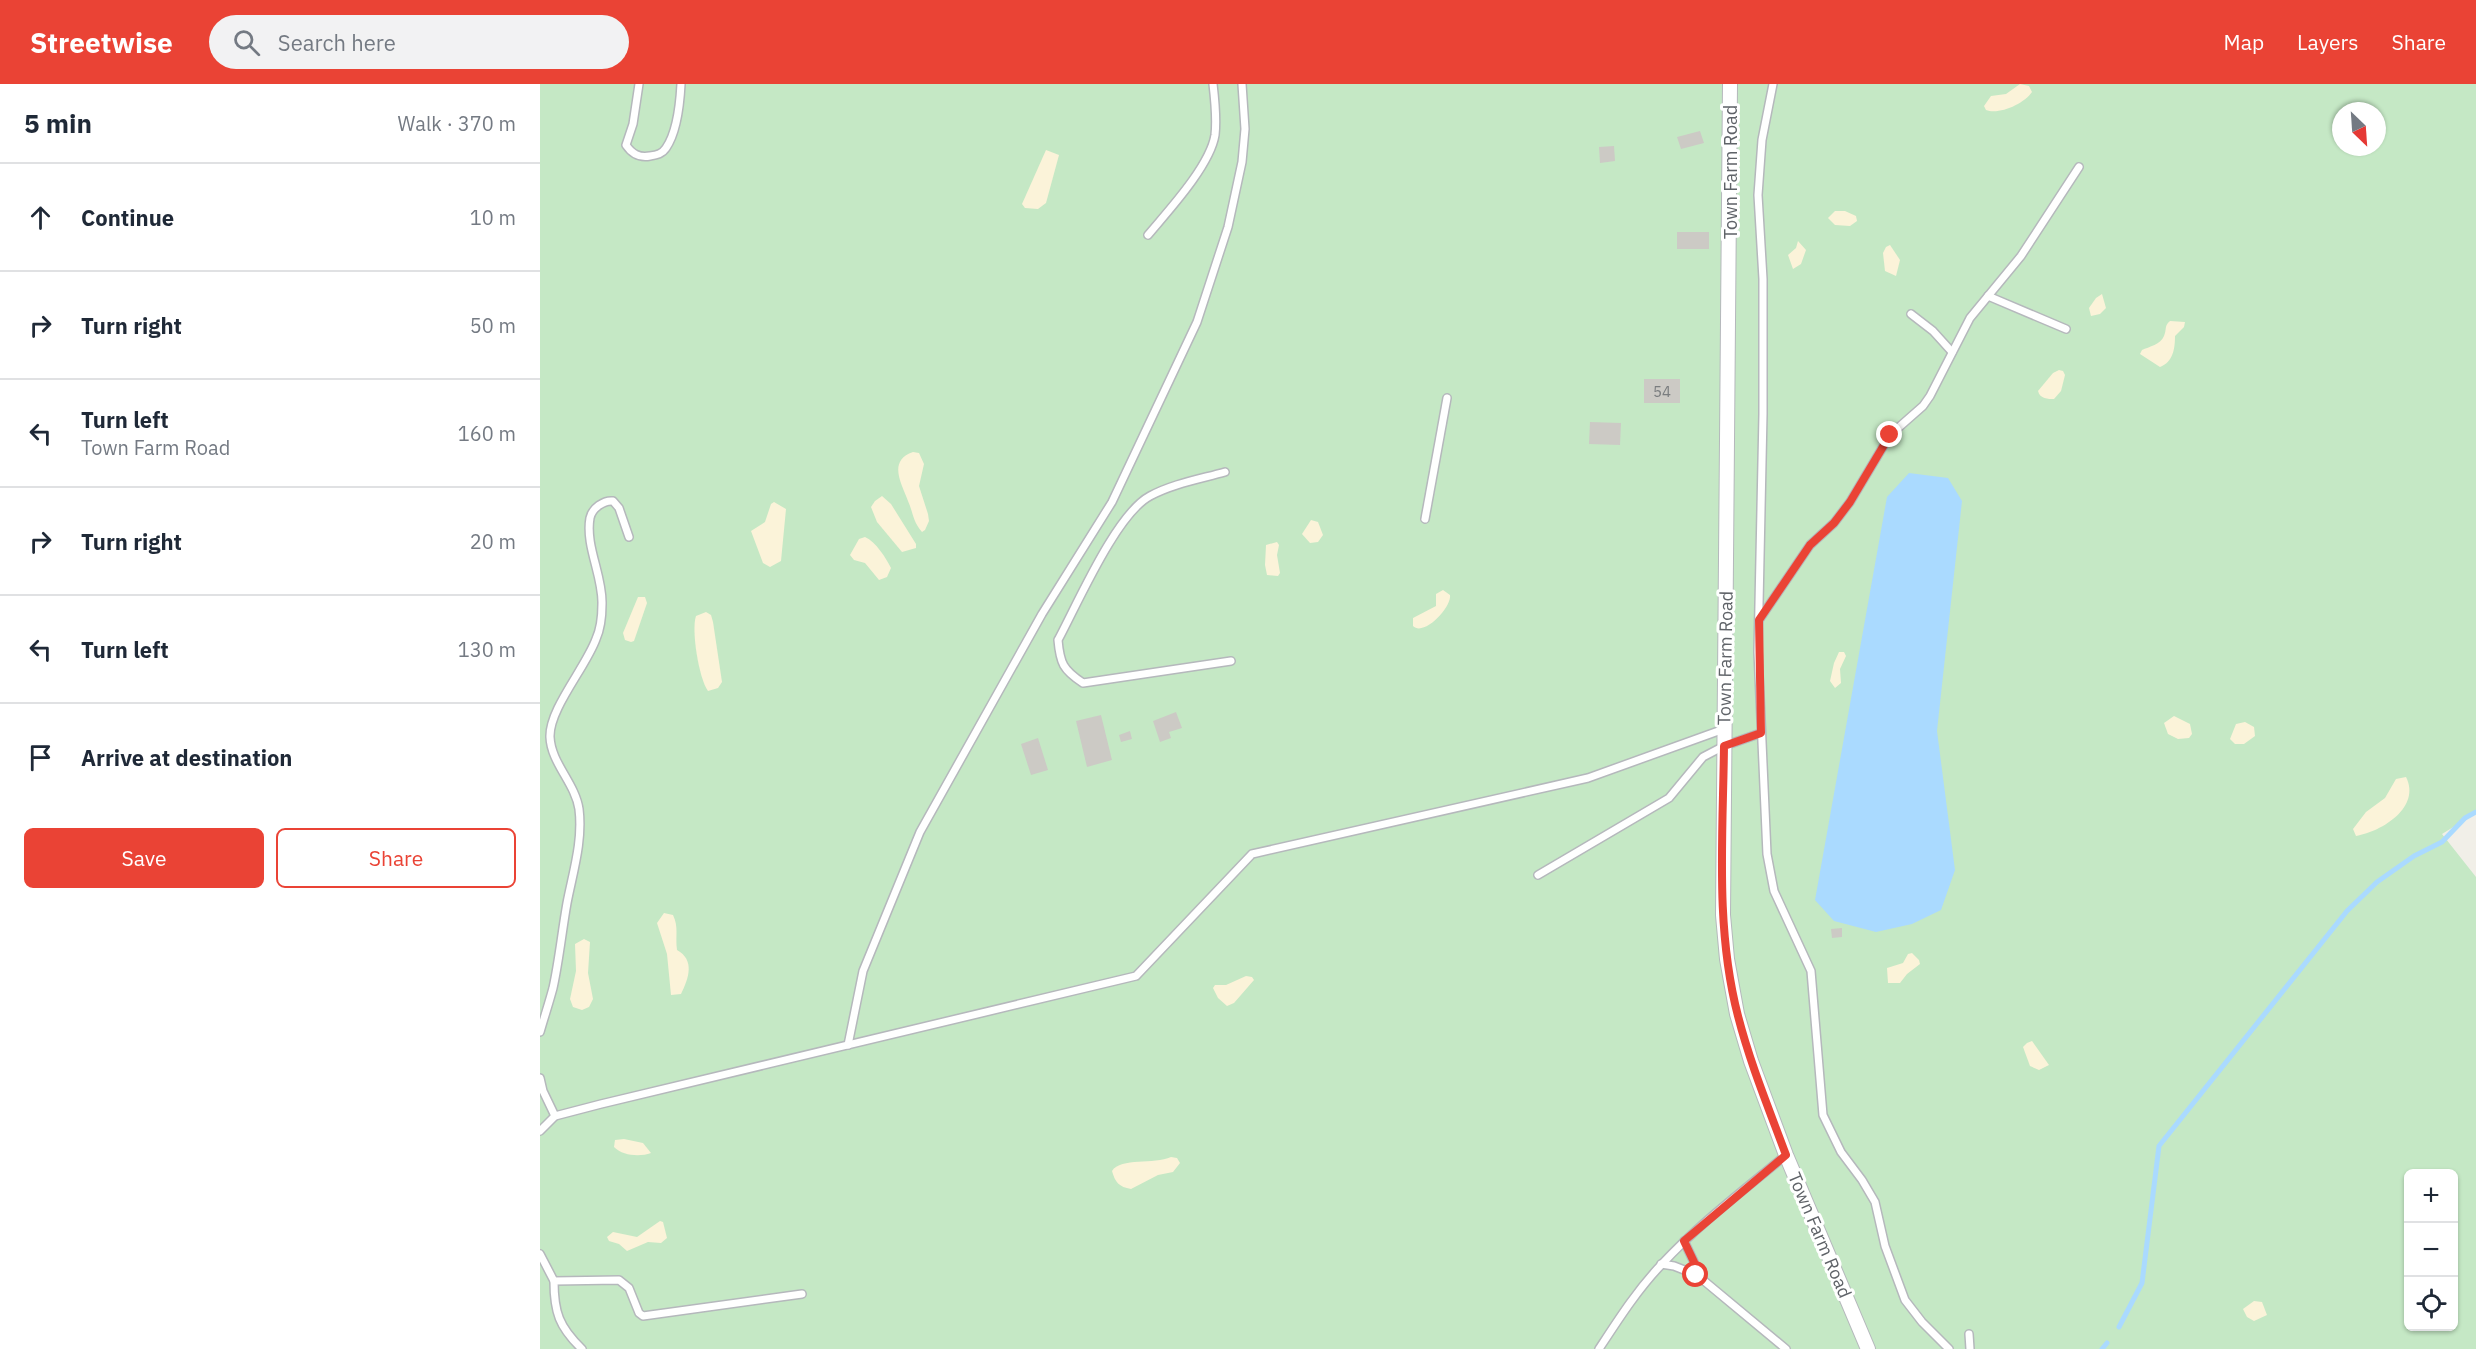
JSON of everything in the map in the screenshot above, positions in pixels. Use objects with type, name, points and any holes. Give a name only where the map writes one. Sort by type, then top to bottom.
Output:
[{"type":"street","name":"Town Farm Road","points":[[1730,84],[1723,915],[1727,959],[1737,1014],[1751,1061],[1786,1155],[1868,1349]]},
{"type":"lane","points":[[639,84],[633,124],[626,145],[631,153],[643,157],[660,154],[667,147],[674,129],[681,84]]},
{"type":"lane","points":[[1148,235],[1181,196],[1205,160],[1215,138],[1216,114],[1213,84]]},
{"type":"lane","points":[[848,1045],[863,971],[920,832],[1042,614],[1112,502],[1197,322],[1228,227],[1242,162],[1245,129],[1242,84]]},
{"type":"lane","points":[[1773,84],[1762,140],[1758,195],[1763,291],[1759,620],[1761,733],[1767,854],[1774,891],[1811,971],[1823,1115],[1841,1152],[1875,1202],[1885,1246],[1905,1300],[1922,1322],[1949,1349]]},
{"type":"lane","points":[[1759,620],[1810,545],[1834,523],[1850,502],[1890,435],[1930,396],[1970,318],[2021,256],[2079,167]]},
{"type":"lane","points":[[1988,296],[2066,329]]},
{"type":"lane","points":[[1911,315],[1933,331],[1952,352]]},
{"type":"lane","points":[[1425,519],[1447,398]]},
{"type":"lane","points":[[1225,472],[1149,496],[1133,509],[1115,532],[1058,640],[1060,658],[1068,673],[1083,683],[1231,661]]},
{"type":"lane","points":[[540,1032],[553,988],[565,915],[577,862],[580,831],[579,807],[572,786],[552,748],[550,736],[552,722],[593,647],[601,619],[602,601],[591,539],[590,517],[596,507],[607,501],[613,501],[619,508],[629,537]]},
{"type":"lane","points":[[540,1131],[555,1116],[1136,976],[1252,854],[1588,778],[1724,729]]},
{"type":"lane","points":[[1538,875],[1669,798],[1703,757],[1724,746],[1761,733]]},
{"type":"lane","points":[[540,1078],[543,1091],[555,1116]]},
{"type":"lane","points":[[1599,1349],[1642,1286],[1661,1264],[1684,1241],[1786,1155]]},
{"type":"lane","points":[[1684,1241],[1694,1262],[1696,1275]]},
{"type":"lane","points":[[540,1254],[554,1281],[554,1308],[562,1326],[582,1349]]},
{"type":"lane","points":[[1661,1264],[1674,1266],[1696,1275],[1786,1349]]},
{"type":"lane","points":[[554,1281],[619,1280],[629,1288],[639,1313],[643,1316],[802,1294]]},
{"type":"lane","points":[[1969,1335],[1970,1349]]},
{"type":"green space","points":[[540,84],[2476,84],[2476,813],[2442,834],[2476,877],[2476,1349],[540,1349]]},
{"type":"sand","points":[[2020,84],[2029,86],[2032,92],[2023,101],[2004,110],[1986,110],[1984,106],[1991,96],[2006,94]]},
{"type":"sand","points":[[1046,150],[1059,155],[1046,203],[1038,209],[1025,208],[1022,204]]},
{"type":"sand","points":[[1835,211],[1845,211],[1856,216],[1857,221],[1850,226],[1835,225],[1828,218]]},
{"type":"sand","points":[[1798,241],[1806,250],[1801,264],[1793,269],[1788,255],[1796,248]]},
{"type":"sand","points":[[1890,245],[1900,260],[1896,276],[1885,271],[1883,253]]},
{"type":"sand","points":[[2102,294],[2106,308],[2100,314],[2091,316],[2089,308]]},
{"type":"sand","points":[[2170,321],[2185,322],[2184,327],[2175,336],[2174,350],[2168,362],[2160,367],[2140,354],[2142,350],[2162,339]]},
{"type":"sand","points":[[2059,370],[2065,375],[2061,391],[2054,399],[2042,397],[2038,391],[2053,373]]},
{"type":"sand","points":[[913,452],[919,453],[924,464],[919,486],[929,521],[922,532],[915,521],[900,480],[898,467],[905,456]]},
{"type":"sand","points":[[882,496],[891,504],[916,544],[916,548],[902,552],[877,522],[871,507]]},
{"type":"sand","points":[[774,502],[786,509],[781,561],[770,567],[763,563],[751,531],[765,522],[771,504]]},
{"type":"sand","points":[[1311,520],[1318,522],[1323,535],[1318,542],[1310,543],[1302,534]]},
{"type":"sand","points":[[865,537],[877,546],[889,564],[891,568],[887,577],[879,580],[865,563],[854,560],[850,555],[859,539]]},
{"type":"sand","points":[[1277,542],[1280,573],[1278,576],[1267,575],[1266,545]]},
{"type":"sand","points":[[1443,590],[1450,595],[1442,613],[1424,627],[1413,626],[1413,618],[1436,606],[1436,594]]},
{"type":"sand","points":[[638,597],[645,597],[647,603],[634,641],[631,642],[625,640],[623,633]]},
{"type":"sand","points":[[706,612],[711,615],[713,622],[722,682],[718,688],[708,691],[699,666],[694,632],[696,616]]},
{"type":"sand","points":[[1839,652],[1844,652],[1846,656],[1840,669],[1841,683],[1835,688],[1830,681]]},
{"type":"sand","points":[[2174,716],[2190,724],[2192,734],[2189,738],[2178,739],[2168,734],[2164,723]]},
{"type":"sand","points":[[2245,722],[2254,727],[2255,736],[2244,744],[2235,744],[2230,739],[2236,724]]},
{"type":"sand","points":[[2406,777],[2409,788],[2404,808],[2388,823],[2356,836],[2353,829],[2366,812],[2385,798],[2396,779]]},
{"type":"sand","points":[[664,913],[673,915],[675,919],[677,950],[683,954],[688,964],[688,976],[681,994],[671,995],[667,954],[657,923]]},
{"type":"sand","points":[[584,939],[590,942],[588,973],[593,999],[589,1007],[582,1010],[573,1007],[570,999],[576,971],[575,944]]},
{"type":"sand","points":[[1912,953],[1920,964],[1900,983],[1888,983],[1887,968],[1903,963],[1908,954]]},
{"type":"sand","points":[[1246,976],[1254,980],[1234,1003],[1227,1006],[1218,998],[1213,988],[1215,985],[1226,985]]},
{"type":"sand","points":[[2032,1041],[2049,1065],[2039,1070],[2030,1066],[2023,1047]]},
{"type":"sand","points":[[624,1139],[643,1143],[651,1153],[632,1155],[614,1147],[615,1140]]},
{"type":"sand","points":[[1177,1158],[1180,1163],[1173,1172],[1158,1175],[1131,1189],[1118,1183],[1112,1171],[1123,1164]]},
{"type":"sand","points":[[660,1221],[663,1222],[667,1238],[661,1243],[648,1242],[627,1251],[619,1244],[609,1241],[607,1237],[613,1232],[637,1237]]},
{"type":"sand","points":[[2254,1301],[2262,1302],[2267,1315],[2254,1321],[2247,1317],[2243,1309]]},
{"type":"water","points":[[1909,473],[1948,478],[1962,501],[1937,731],[1955,870],[1941,910],[1912,924],[1876,932],[1834,921],[1815,900],[1887,497]]},
{"type":"building","points":[[1700,131],[1704,143],[1681,149],[1677,137]]},
{"type":"building","points":[[1614,146],[1615,161],[1600,163],[1599,147]]},
{"type":"building","points":[[1677,232],[1709,232],[1709,249],[1677,249]]},
{"type":"building","points":[[1644,379],[1680,379],[1680,403],[1644,403]]},
{"type":"building","points":[[1590,422],[1621,423],[1620,445],[1589,444]]},
{"type":"building","points":[[1176,712],[1182,728],[1169,732],[1171,738],[1160,742],[1153,721]]},
{"type":"building","points":[[1101,715],[1112,760],[1087,767],[1076,721]]},
{"type":"building","points":[[1130,731],[1132,739],[1121,742],[1119,735]]},
{"type":"building","points":[[1038,738],[1048,770],[1031,775],[1021,744]]},
{"type":"building","points":[[1842,928],[1842,937],[1832,938],[1831,929]]},
{"type":"waterway","points":[[2119,1327],[2142,1283],[2159,1146],[2347,911],[2377,882],[2414,856],[2442,842],[2465,818],[2476,812]]},
{"type":"waterway","points":[[2102,1349],[2107,1343]]},
{"type":"route","points":[[1696,1275],[1694,1262],[1684,1241],[1786,1155],[1751,1061],[1737,1014],[1727,959],[1723,915],[1724,746],[1761,733],[1759,620],[1810,545],[1834,523],[1850,502],[1890,435]]}]
